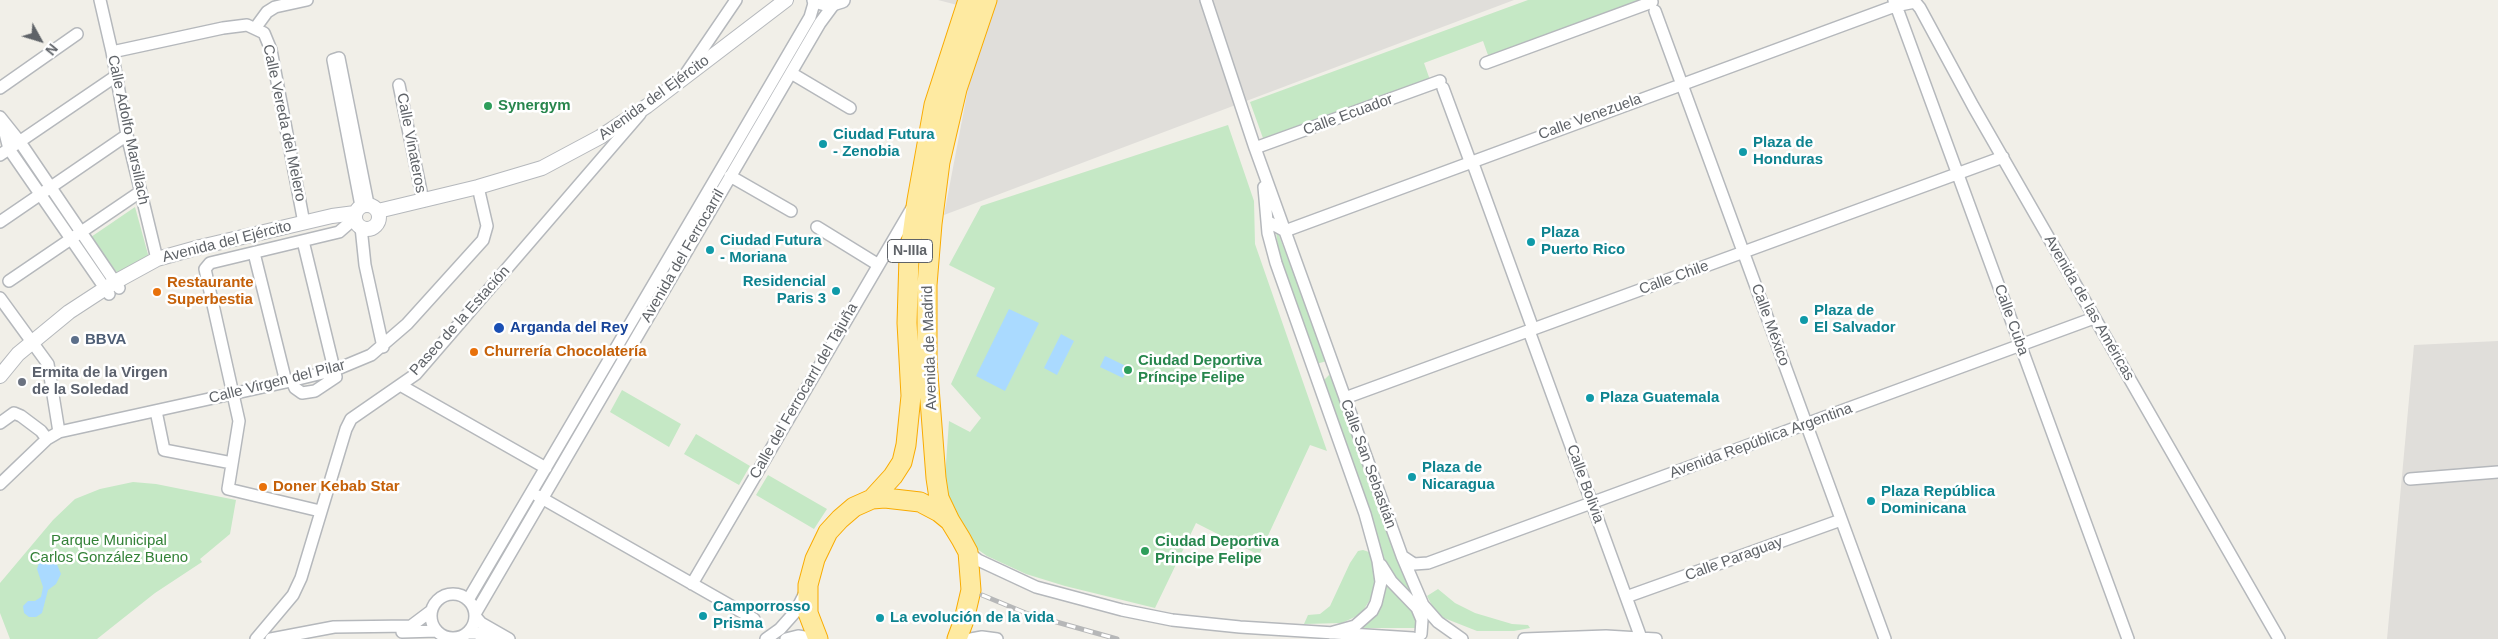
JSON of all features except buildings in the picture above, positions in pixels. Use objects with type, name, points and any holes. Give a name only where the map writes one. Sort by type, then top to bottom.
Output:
[{"type":"highway","name":"Avenida de Madrid","points":[[872,499],[893,476],[902,462],[906,445],[911,396],[907,322],[909,257],[934,105],[968,0]]},
{"type":"highway","name":"Avenida de Madrid","points":[[950,521],[939,498],[936,478],[927,361],[927,285],[940,162],[957,89],[987,0]]},
{"type":"highway","name":"N-IIIa","points":[[817,639],[808,612],[808,585],[815,559],[828,532],[854,507],[872,499],[901,499],[920,502],[939,512],[950,521],[968,552],[971,590],[964,620],[957,639]]},
{"type":"main road","points":[[815,0],[824,4],[838,2]]},
{"type":"street","name":"Calle Adolfo Marsillach","points":[[100,0],[112,52],[127,135],[157,260]]},
{"type":"street","points":[[112,52],[223,28],[247,25],[256,27],[267,12],[275,6],[307,0]]},
{"type":"street","points":[[683,78],[736,0]]},
{"type":"street","name":"Avenida del Ferrocarril","points":[[468,600],[805,25],[815,0]]},
{"type":"street","name":"Calle San Sebastián","points":[[1206,0],[1344,398],[1413,584],[1427,610],[1447,629],[1461,637],[1472,639]]},
{"type":"street","name":"Avenida del Ferrocarril","points":[[475,615],[730,176],[791,73],[838,2]]},
{"type":"street","name":"Avenida de las Américas","points":[[1894,3],[1911,2],[1920,8],[2094,318],[2277,636]]},
{"type":"street","name":"Avenida del Ejército","points":[[112,288],[180,259],[478,187],[542,168],[600,137],[647,106],[784,3]]},
{"type":"street","name":"Calle Venezuela","points":[[1285,230],[1682,84],[1894,3]]},
{"type":"street","name":"Calle Cuba","points":[[1894,3],[2128,639]]},
{"type":"street","name":"Calle México","points":[[1486,63],[1654,7],[1885,639]]},
{"type":"street","name":"Calle Vereda del Melero","points":[[256,27],[264,33],[271,50],[304,223]]},
{"type":"street","points":[[0,88],[78,34]]},
{"type":"street","points":[[363,214],[333,60],[339,58],[363,214],[365,265],[383,347]]},
{"type":"street","points":[[791,73],[850,108]]},
{"type":"street","points":[[4,152],[116,76]]},
{"type":"street","name":"Calle Ecuador","points":[[1256,148],[1441,84]]},
{"type":"street","name":"Calle Bolivia","points":[[1441,84],[1471,161],[1641,638]]},
{"type":"street","name":"Calle Vinateros","points":[[399,85],[422,201]]},
{"type":"street","name":"Paseo de la Estación","points":[[256,639],[293,595],[301,578],[346,429],[352,419],[416,374],[647,106]]},
{"type":"street","points":[[1,119],[4,152],[46,191]]},
{"type":"street","points":[[1,119],[20,142],[46,191],[112,288]]},
{"type":"street","points":[[0,222],[127,135]]},
{"type":"street","points":[[599,162],[603,148],[600,137]]},
{"type":"street","name":"Calle San Sebastián","points":[[1256,148],[1266,196],[1267,221],[1276,263],[1365,514],[1378,561]]},
{"type":"street","name":"Calle Chile","points":[[1344,398],[2003,157]]},
{"type":"street","points":[[730,176],[791,212]]},
{"type":"street","name":"Calle Virgen del Pilar","points":[[0,484],[48,439],[59,432],[289,382],[335,370],[371,355],[383,347],[407,324],[483,240],[487,226],[478,187]]},
{"type":"street","points":[[9,281],[140,192]]},
{"type":"street","name":"Calle del Ferrocarrl del Tajuña","points":[[693,585],[877,264],[917,200]]},
{"type":"street","points":[[320,511],[228,489],[239,421],[206,269],[210,263],[339,232],[363,214]]},
{"type":"street","name":"Avenida del Ejército","points":[[0,376],[32,342],[157,260],[200,247],[304,223],[363,214]]},
{"type":"street","points":[[1267,221],[1285,230]]},
{"type":"street","points":[[817,227],[877,264]]},
{"type":"street","points":[[303,241],[335,370]]},
{"type":"street","points":[[254,253],[289,382]]},
{"type":"street","points":[[0,298],[48,364],[59,432]]},
{"type":"street","name":"Avenida República Argentina","points":[[1428,563],[2094,318]]},
{"type":"street","points":[[1316,377],[1324,368],[1335,372]]},
{"type":"street","points":[[400,385],[546,468]]},
{"type":"street","points":[[156,411],[164,450],[232,463]]},
{"type":"street","points":[[0,423],[14,413],[41,431],[48,439]]},
{"type":"street","points":[[2410,479],[2498,472]]},
{"type":"street","points":[[532,492],[754,619]]},
{"type":"street","name":"Calle Paraguay","points":[[1626,597],[1841,520]]},
{"type":"street","points":[[968,552],[978,560],[1029,585],[1122,610],[1172,620],[1330,633],[1416,637],[1433,629],[1447,629]]},
{"type":"street","points":[[1402,556],[1414,564],[1428,563]]},
{"type":"street","points":[[1330,633],[1355,626],[1372,611],[1381,582],[1378,561]]},
{"type":"street","points":[[1378,561],[1391,581],[1417,608],[1422,620],[1416,637]]},
{"type":"street","points":[[1413,584],[1419,572],[1428,563]]},
{"type":"street","points":[[766,639],[780,629],[796,611],[808,585]]},
{"type":"street","points":[[278,638],[334,628],[411,626],[431,611],[439,598],[454,594],[468,600],[481,623],[509,639]]},
{"type":"street","points":[[431,611],[432,626],[438,635]]},
{"type":"street","points":[[468,633],[475,615]]},
{"type":"street","points":[[301,639],[334,634],[438,635],[453,638],[468,633],[476,633],[493,639]]},
{"type":"street","points":[[786,639],[798,636],[817,639]]},
{"type":"street","points":[[1524,639],[1606,636],[1656,639]]},
{"type":"street","points":[[2277,636],[2288,639]]},
{"type":"street","points":[[971,639],[982,637],[997,639]]},
{"type":"shaded area","points":[[938,0],[1514,0],[944,215],[974,57],[988,13]]},
{"type":"shaded area","points":[[2498,341],[2498,639],[2387,639],[2414,345]]},
{"type":"green space","points":[[1528,0],[1645,0],[1489,58],[1483,41],[1424,63],[1430,80],[1264,141],[1250,102]]},
{"type":"green space","name":"Ciudad Deportiva Príncipe Felipe","points":[[1228,125],[1254,201],[1255,244],[1327,451],[1310,445],[1259,555],[1196,523],[1155,608],[1065,586],[1026,574],[987,556],[977,549],[948,501],[945,477],[949,421],[970,432],[981,418],[951,384],[995,288],[949,265],[981,206]]},
{"type":"green space","points":[[135,207],[149,258],[118,274],[91,237]]},
{"type":"green space","points":[[1275,225],[1327,361],[1316,364],[1280,261]]},
{"type":"green space","points":[[1329,375],[1332,377],[1411,592],[1409,594],[1393,580],[1383,561],[1324,380]]},
{"type":"green space","points":[[622,390],[681,424],[669,447],[610,412]]},
{"type":"green space","points":[[696,434],[750,466],[739,485],[684,454]]},
{"type":"green space","points":[[768,475],[827,509],[814,529],[756,495]]},
{"type":"green space","name":"Parque Municipal Carlos González Bueno","points":[[133,482],[156,484],[236,500],[230,534],[200,559],[202,562],[155,593],[97,639],[10,639],[0,613],[0,583],[53,520],[75,499],[100,489]]},
{"type":"green space","points":[[1358,551],[1369,552],[1376,571],[1376,590],[1361,614],[1342,623],[1304,624],[1308,615],[1320,614],[1330,606],[1350,563]]},
{"type":"green space","points":[[1385,581],[1415,614],[1416,628],[1363,628],[1362,626]]},
{"type":"green space","points":[[1438,589],[1455,603],[1475,613],[1512,624],[1528,625],[1530,628],[1514,631],[1477,631],[1444,618],[1435,611],[1427,596]]},
{"type":"water","points":[[1009,309],[1039,323],[1005,391],[976,376]]},
{"type":"water","points":[[1061,334],[1074,341],[1057,375],[1044,368]]},
{"type":"water","points":[[1105,356],[1128,367],[1123,378],[1100,367]]},
{"type":"water","points":[[45,558],[56,562],[61,574],[56,584],[48,590],[42,613],[36,617],[29,617],[24,613],[23,606],[28,601],[35,601],[41,597],[43,587],[37,569],[39,563]]},
{"type":"railway","points":[[982,595],[1028,614],[1117,639]]},
{"type":"place","name":"Synergym","points":[[488,106]]},
{"type":"place","name":"Ciudad Futura - Zenobia","points":[[823,144]]},
{"type":"place","name":"Plaza de Honduras","points":[[1743,152]]},
{"type":"place","name":"Plaza Puerto Rico","points":[[1531,242]]},
{"type":"place","name":"Ciudad Futura - Moriana","points":[[710,250]]},
{"type":"place","name":"Residencial Paris 3","points":[[836,291]]},
{"type":"place","name":"Restaurante Superbestia","points":[[157,292]]},
{"type":"place","name":"Plaza de El Salvador","points":[[1804,320]]},
{"type":"place","name":"Arganda del Rey","points":[[499,328]]},
{"type":"place","name":"BBVA","points":[[75,340]]},
{"type":"place","name":"Churrería Chocolatería","points":[[474,352]]},
{"type":"place","name":"Ciudad Deportiva Príncipe Felipe","points":[[1128,370]]},
{"type":"place","name":"Ermita de la Virgen de la Soledad","points":[[22,382]]},
{"type":"place","name":"Plaza Guatemala","points":[[1590,398]]},
{"type":"place","name":"Plaza de Nicaragua","points":[[1412,477]]},
{"type":"place","name":"Doner Kebab Star","points":[[263,487]]},
{"type":"place","name":"Plaza República Dominicana","points":[[1871,501]]},
{"type":"place","name":"Ciudad Deportiva Principe Felipe","points":[[1145,551]]},
{"type":"place","name":"Camporrosso Prisma","points":[[703,616]]},
{"type":"place","name":"La evolución de la vida","points":[[880,618]]}]
